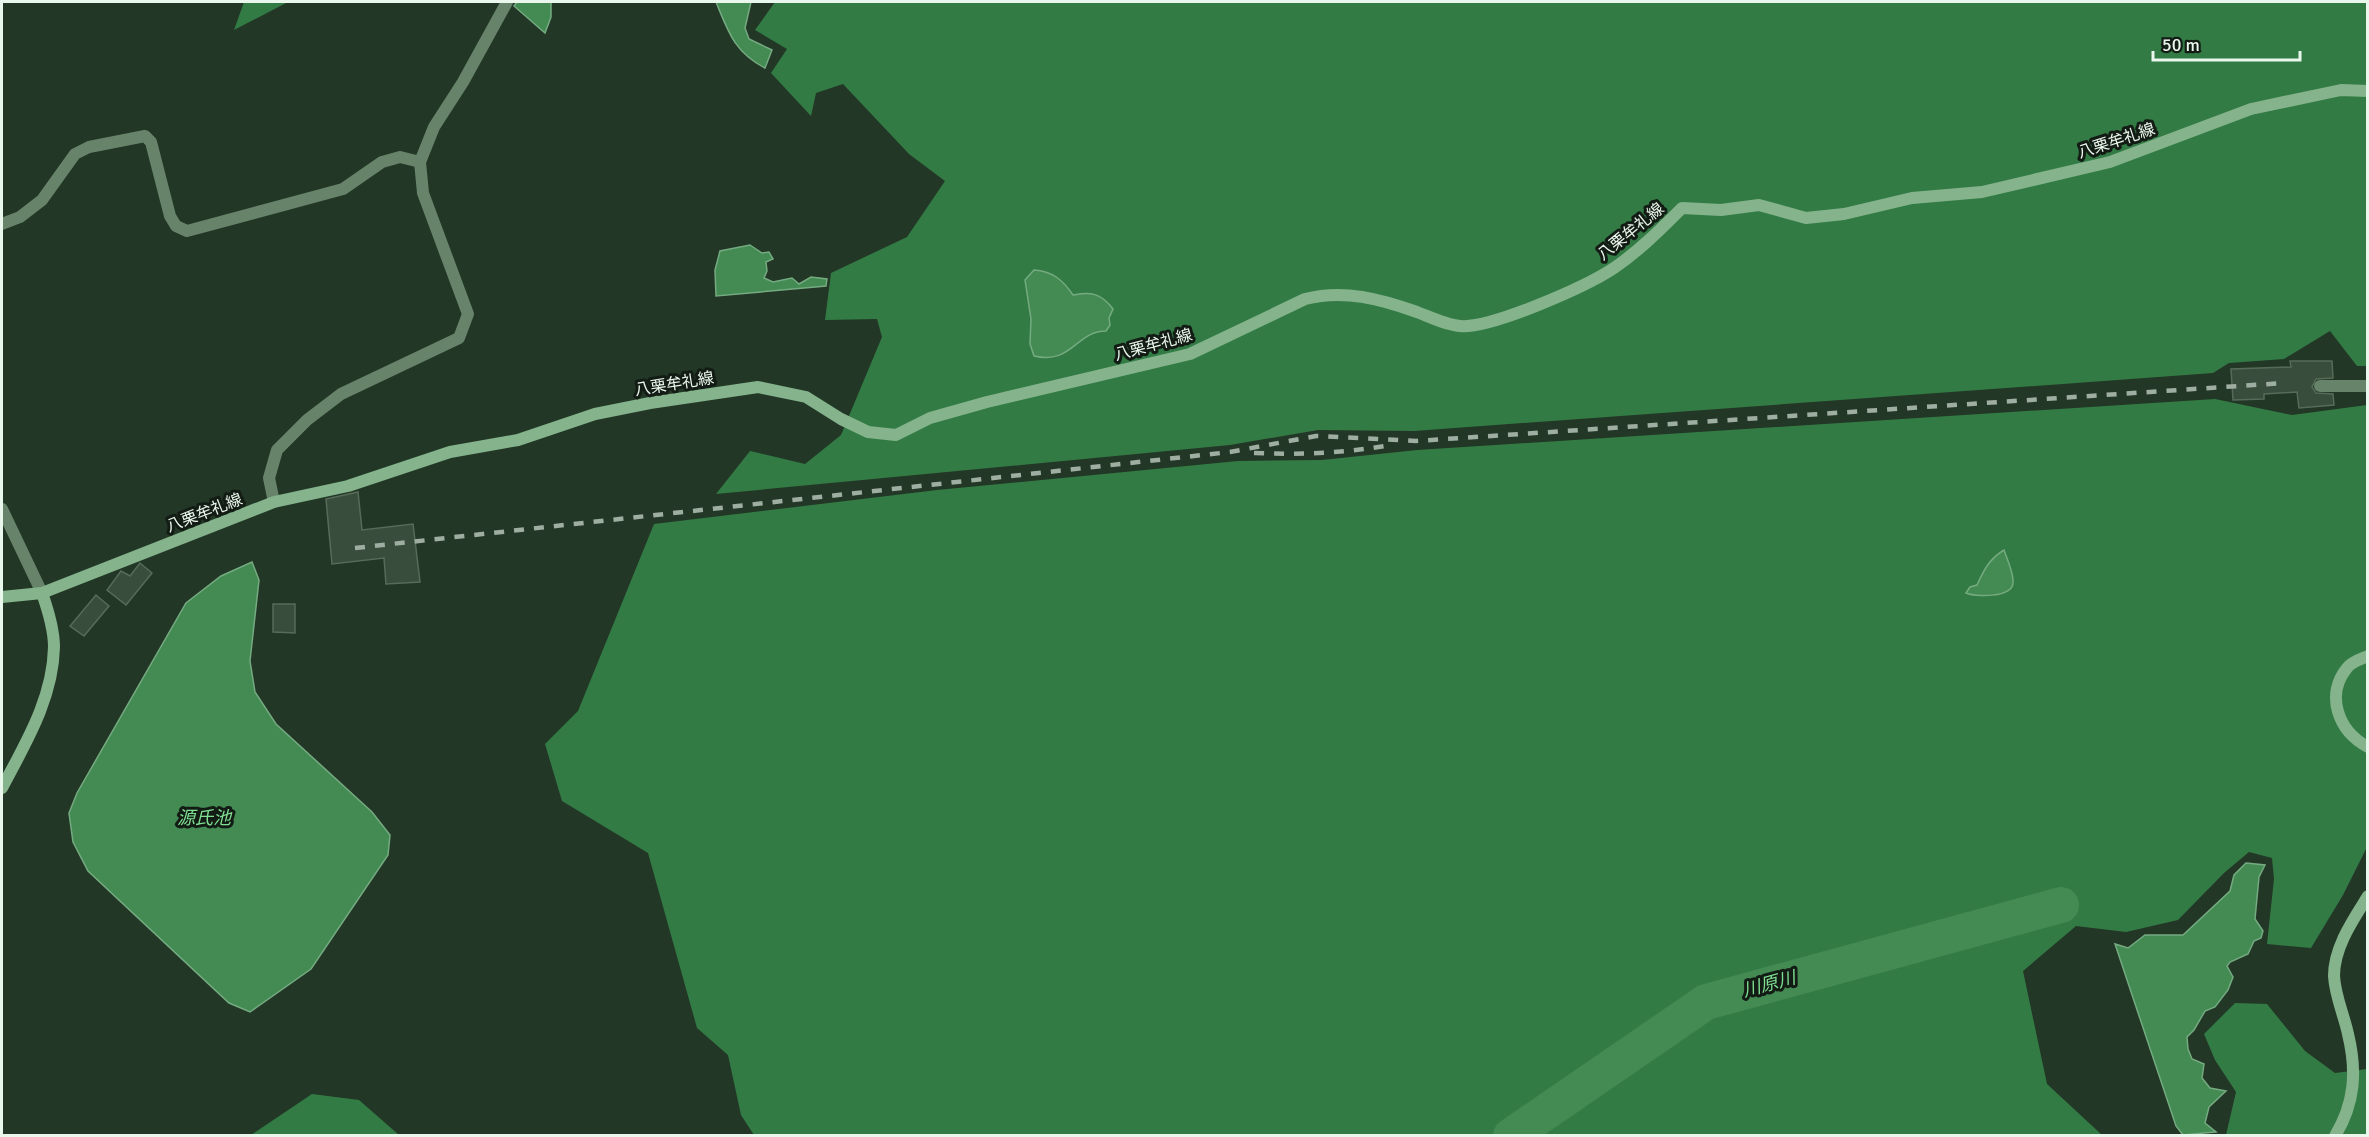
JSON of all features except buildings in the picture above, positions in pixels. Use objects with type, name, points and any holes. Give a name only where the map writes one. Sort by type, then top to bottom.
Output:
[{"type":"main road","name":"八栗牟礼線","points":[[2,597],[42,593],[274,502],[348,486],[450,452],[518,440],[595,414],[650,403],[758,387],[806,397],[841,419],[868,432],[896,435],[930,418],[987,402],[1190,354],[1305,299],[1325,294],[1356,295],[1390,302],[1460,326],[1491,323],[1550,300],[1613,269],[1656,235],[1682,208],[1721,210],[1759,205],[1806,218],[1844,214],[1912,198],[1982,192],[2110,162],[2251,108],[2341,90],[2367,91]]},
{"type":"main road","points":[[2,788],[30,736],[44,702],[54,647],[50,616],[42,593]]},
{"type":"main road","points":[[2367,656],[2348,666],[2335,692],[2341,723],[2358,742],[2367,747]]},
{"type":"main road","points":[[2335,1136],[2343,1123],[2353,1094],[2354,1066],[2348,1034],[2338,1003],[2334,975],[2348,928],[2367,896]]},
{"type":"street","points":[[274,502],[269,478],[277,450],[307,420],[341,394],[459,338],[468,314],[423,193],[420,162],[434,127],[463,82],[507,2]]},
{"type":"street","points":[[2,224],[20,217],[42,200],[75,154],[89,147],[145,136],[151,142],[170,216],[176,226],[187,231],[343,189],[382,162],[400,157],[420,162]]},
{"type":"street","points":[[2320,386],[2367,386]]},
{"type":"street","points":[[2,509],[42,593]]},
{"type":"shaded area","points":[[244,2],[288,2],[234,30]]},
{"type":"shaded area","points":[[775,2],[2367,2],[2367,366],[2357,366],[2330,331],[2284,359],[2229,363],[2213,373],[1414,431],[1318,430],[1230,445],[716,494],[750,451],[805,464],[841,435],[882,337],[877,319],[825,320],[831,273],[907,237],[945,181],[909,154],[843,84],[816,93],[811,116],[771,73],[787,49],[755,30]]},
{"type":"shaded area","points":[[2215,399],[2292,415],[2367,405],[2367,847],[2343,895],[2311,948],[2267,944],[2274,879],[2272,858],[2249,852],[2224,873],[2178,920],[2126,932],[2076,926],[2023,971],[2047,1084],[2102,1135],[754,1135],[741,1115],[728,1055],[697,1028],[648,853],[562,801],[545,744],[578,711],[654,524],[937,490],[1238,461],[1322,460],[1417,450]]},
{"type":"shaded area","points":[[2235,1003],[2267,1004],[2305,1051],[2335,1073],[2367,1069],[2367,1135],[2226,1135],[2236,1092],[2215,1060],[2204,1034]]},
{"type":"shaded area","points":[[312,1094],[359,1100],[399,1135],[251,1135]]},
{"type":"water","points":[[517,2],[551,2],[551,17],[545,33],[514,6]]},
{"type":"water","points":[[716,2],[751,2],[745,28],[749,39],[772,50],[765,68],[746,55],[733,40]]},
{"type":"water","points":[[750,245],[762,253],[769,252],[773,259],[766,262],[767,271],[764,278],[773,282],[792,278],[799,284],[811,277],[827,279],[826,286],[716,296],[715,270],[720,251]]},
{"type":"water","points":[[1034,270],[1056,277],[1073,295],[1085,293],[1105,300],[1113,309],[1109,318],[1110,325],[1106,331],[1087,336],[1057,356],[1047,358],[1034,356],[1030,344],[1031,319],[1025,280]]},
{"type":"water","points":[[2004,550],[2012,575],[2011,588],[2000,594],[1992,595],[1966,593],[1970,587],[1977,585],[1991,561]]},
{"type":"water","name":"源氏池","points":[[252,562],[259,580],[250,661],[255,692],[276,724],[372,812],[390,835],[388,855],[311,969],[250,1012],[229,1003],[88,871],[73,842],[69,813],[77,793],[186,603],[221,576]]},
{"type":"water","points":[[2246,863],[2265,865],[2259,877],[2255,919],[2263,931],[2261,938],[2254,941],[2248,954],[2230,962],[2227,966],[2233,977],[2228,990],[2215,1007],[2205,1011],[2187,1037],[2192,1059],[2204,1064],[2202,1078],[2210,1088],[2226,1091],[2209,1107],[2205,1123],[2216,1132],[2183,1135],[2176,1126],[2115,944],[2128,948],[2145,935],[2183,935],[2230,891],[2234,875]]},
{"type":"waterway","name":"川原川","points":[[1511,1136],[1706,1002],[2061,905]]},
{"type":"railway","points":[[355,548],[1230,452],[1316,436],[1416,441],[2284,383]]},
{"type":"railway","points":[[1254,453],[1323,453],[1391,445]]}]
